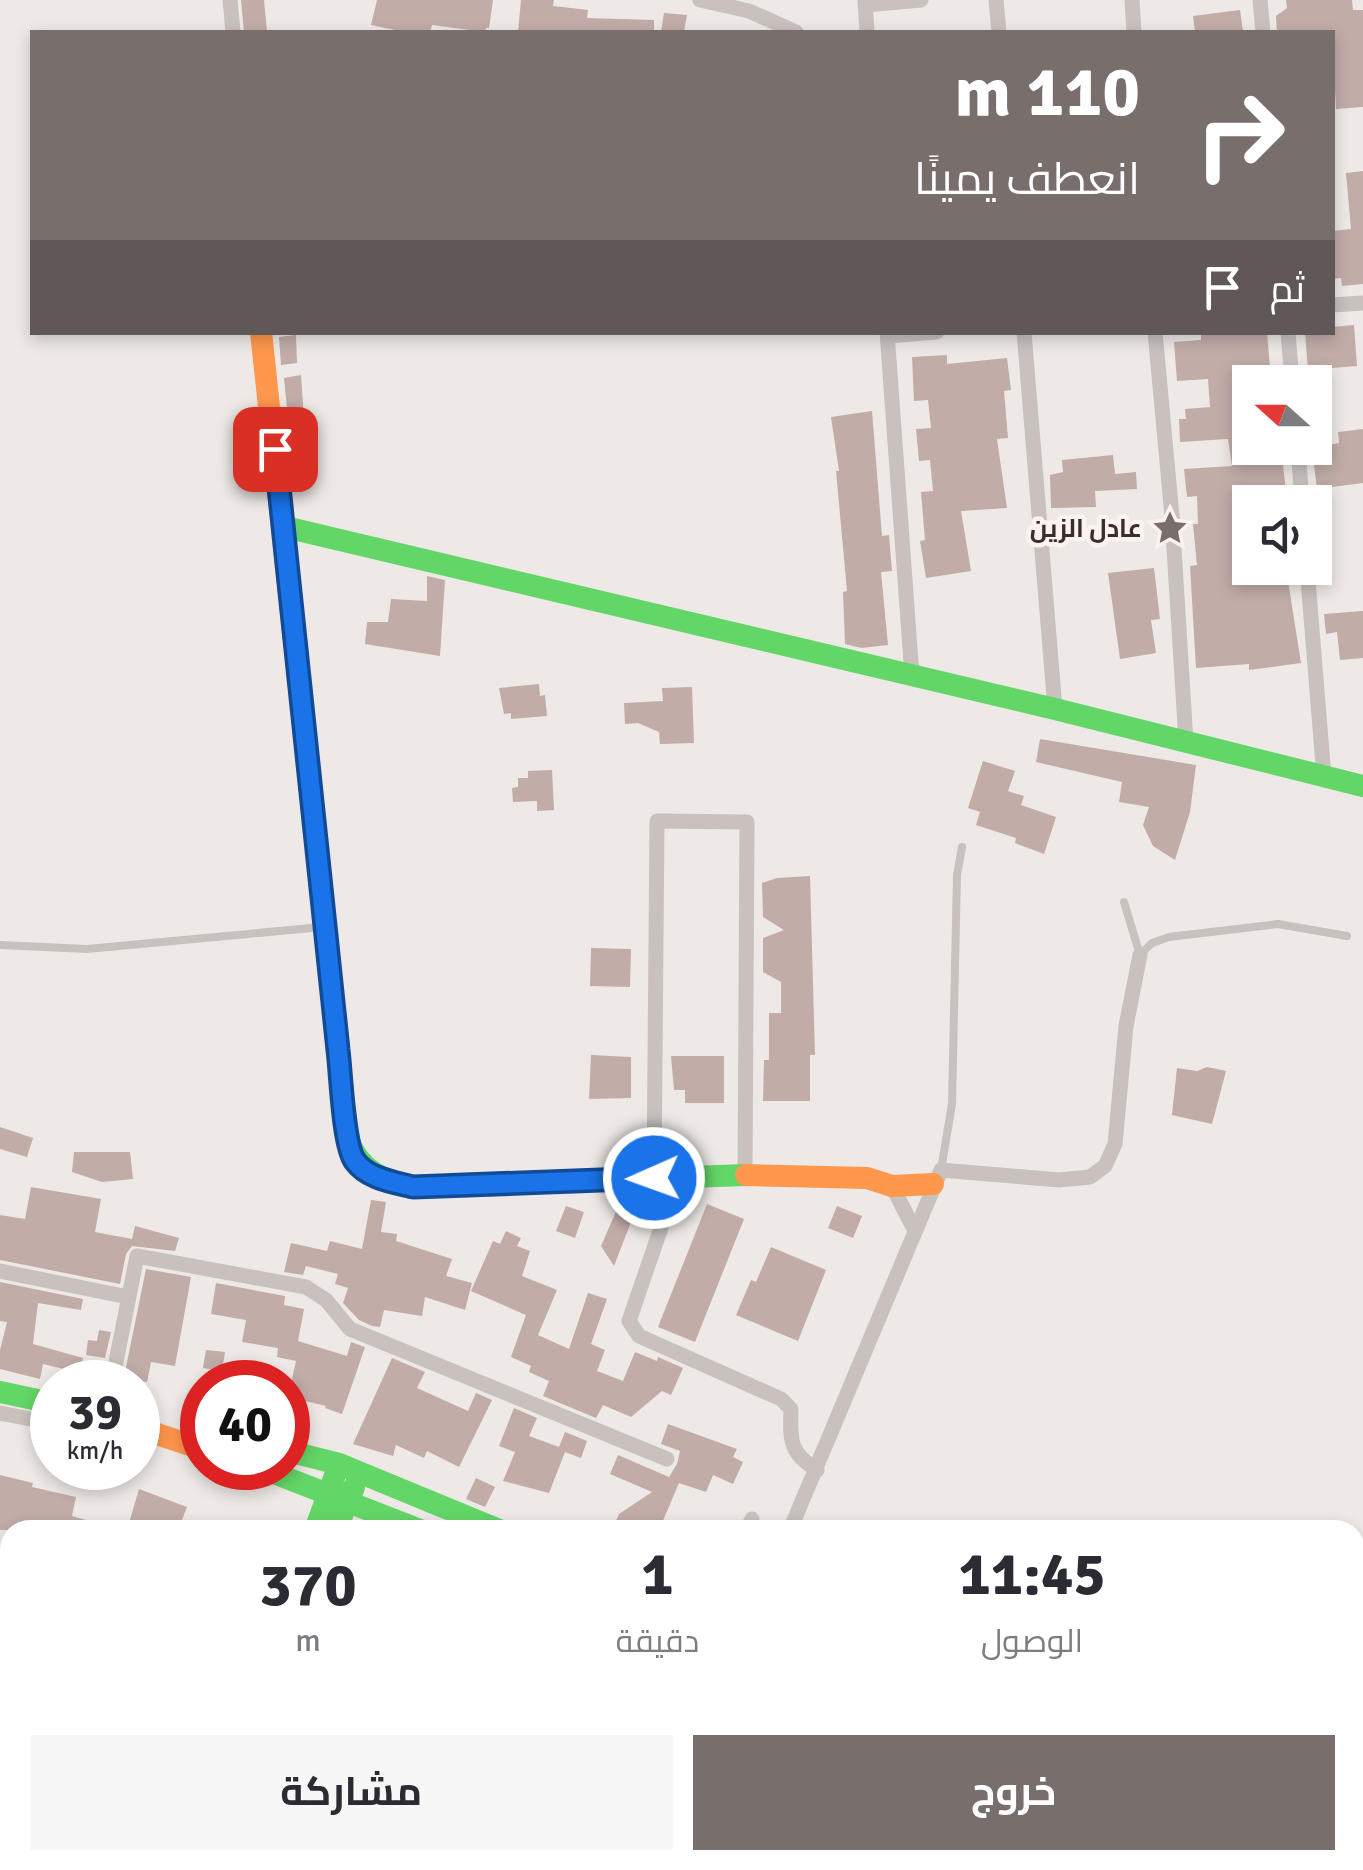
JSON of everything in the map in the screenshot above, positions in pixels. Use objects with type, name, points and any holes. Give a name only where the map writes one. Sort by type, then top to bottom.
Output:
[{"type":"street","points":[[230,0],[233,30]]},
{"type":"street","points":[[700,0],[748,6],[792,30]]},
{"type":"street","points":[[867,30],[865,2],[921,0]]},
{"type":"street","points":[[996,0],[999,30]]},
{"type":"street","points":[[1132,0],[1134,30]]},
{"type":"street","points":[[1260,0],[1263,30]]},
{"type":"street","points":[[1335,305],[1363,303]]},
{"type":"street","points":[[262,335],[348,1140],[355,1161],[376,1178],[413,1187],[744,1175],[867,1178],[892,1186],[937,1177],[1090,1177],[1106,1166],[1115,1144],[1126,1026],[1140,955]]},
{"type":"street","points":[[888,335],[912,676]]},
{"type":"street","points":[[1024,335],[1056,710]]},
{"type":"street","points":[[1155,335],[1172,516],[1186,742]]},
{"type":"street","points":[[1288,335],[1291,365]]},
{"type":"street","points":[[284,527],[1363,786]]},
{"type":"street","points":[[1308,585],[1324,777]]},
{"type":"street","points":[[744,1175],[747,822],[656,821],[666,1178],[629,1321],[639,1336],[782,1399],[791,1409],[791,1445],[801,1460],[817,1470]]},
{"type":"street","points":[[794,1520],[937,1177]]},
{"type":"street","points":[[892,1186],[914,1228]]},
{"type":"street","points":[[116,1360],[137,1256],[306,1286],[326,1300],[350,1329],[667,1459]]},
{"type":"street","points":[[0,1271],[128,1297]]},
{"type":"street","points":[[0,1392],[30,1398]]},
{"type":"street","points":[[0,1413],[30,1419]]},
{"type":"street","points":[[310,1457],[350,1469],[475,1520]]},
{"type":"street","points":[[322,1520],[338,1498],[350,1469]]},
{"type":"street","points":[[310,1487],[393,1520]]},
{"type":"street","points":[[299,1490],[307,1500],[313,1520]]},
{"type":"street","points":[[337,1520],[338,1498]]},
{"type":"street","points":[[365,1520],[388,1518]]},
{"type":"lane","points":[[937,1177],[952,1104],[957,875],[962,848]]},
{"type":"lane","points":[[1124,902],[1140,955]]},
{"type":"lane","points":[[1140,955],[1152,942],[1168,938],[1278,924],[1347,936]]},
{"type":"lane","points":[[0,945],[87,949],[326,927]]},
{"type":"building","points":[[241,0],[264,0],[267,30],[244,30]]},
{"type":"building","points":[[377,0],[493,0],[486,30],[432,25],[431,30],[395,30],[371,25]]},
{"type":"building","points":[[521,0],[554,0],[553,6],[588,10],[587,18],[654,20],[654,30],[518,30]]},
{"type":"building","points":[[1286,0],[1352,0],[1353,10],[1363,10],[1363,107],[1336,109],[1335,30],[1277,30],[1276,16],[1287,8]]},
{"type":"building","points":[[1240,10],[1243,30],[1195,30],[1193,16]]},
{"type":"building","points":[[664,13],[687,15],[684,30],[661,30]]},
{"type":"building","points":[[1363,171],[1363,284],[1342,286],[1341,278],[1335,279],[1335,231],[1351,229],[1346,173]]},
{"type":"building","points":[[1354,325],[1357,366],[1308,365],[1305,335],[1335,335],[1335,327]]},
{"type":"building","points":[[296,335],[297,363],[281,365],[279,337]]},
{"type":"building","points":[[1201,335],[1267,335],[1270,365],[1232,365],[1232,465],[1283,465],[1285,485],[1232,485],[1232,585],[1289,585],[1301,663],[1249,670],[1249,664],[1196,668],[1190,566],[1197,565],[1193,524],[1198,524],[1197,496],[1187,497],[1184,469],[1232,466],[1228,439],[1180,442],[1179,419],[1186,419],[1185,409],[1210,407],[1208,379],[1177,381],[1174,342],[1201,340]]},
{"type":"building","points":[[947,355],[947,364],[1007,358],[1011,390],[1004,391],[1008,438],[997,439],[1007,508],[961,511],[971,571],[926,578],[920,541],[925,540],[921,492],[933,491],[930,460],[919,461],[916,429],[931,428],[928,400],[914,401],[912,357]]},
{"type":"building","points":[[301,375],[306,447],[291,448],[284,378]]},
{"type":"building","points":[[872,411],[882,536],[889,535],[892,571],[881,572],[888,645],[861,648],[845,644],[843,592],[847,591],[839,471],[831,417]]},
{"type":"building","points":[[1363,429],[1363,483],[1317,485],[1314,465],[1332,465],[1332,444],[1339,443],[1338,432]]},
{"type":"building","points":[[1113,455],[1115,474],[1136,472],[1137,489],[1095,491],[1096,507],[1051,508],[1050,475],[1063,472],[1062,460]]},
{"type":"building","points":[[1154,568],[1160,619],[1151,620],[1156,653],[1120,659],[1108,573]]},
{"type":"building","points":[[427,576],[445,580],[440,656],[365,644],[367,622],[388,622],[391,599],[427,601]]},
{"type":"building","points":[[1363,611],[1363,658],[1340,660],[1337,632],[1326,634],[1324,614]]},
{"type":"building","points":[[539,684],[540,696],[545,695],[547,716],[511,719],[511,713],[504,714],[499,688]]},
{"type":"building","points":[[692,687],[694,743],[660,744],[659,732],[638,723],[625,724],[624,703],[663,701],[662,688]]},
{"type":"building","points":[[1040,739],[1196,765],[1190,812],[1175,860],[1153,846],[1143,825],[1149,807],[1119,802],[1122,782],[1036,762]]},
{"type":"building","points":[[983,761],[1015,771],[1008,791],[1024,796],[1021,805],[1056,817],[1044,854],[1015,843],[1016,838],[976,825],[980,812],[968,808]]},
{"type":"building","points":[[552,770],[554,810],[537,811],[537,801],[513,802],[512,788],[518,787],[518,778],[528,778],[528,771]]},
{"type":"building","points":[[810,876],[815,1055],[810,1055],[810,1101],[763,1101],[764,1060],[769,1060],[769,1013],[781,1013],[781,982],[763,972],[763,938],[784,930],[763,917],[762,883]]},
{"type":"building","points":[[591,948],[631,949],[630,987],[590,986]]},
{"type":"building","points":[[591,1055],[631,1057],[631,1098],[589,1099]]},
{"type":"building","points":[[671,1056],[724,1056],[724,1103],[685,1103],[685,1090],[674,1090]]},
{"type":"building","points":[[1207,1067],[1226,1071],[1212,1124],[1172,1115],[1177,1068],[1197,1071]]},
{"type":"building","points":[[0,1127],[33,1138],[27,1157],[0,1149]]},
{"type":"building","points":[[74,1152],[130,1152],[133,1179],[102,1182],[72,1172]]},
{"type":"building","points":[[31,1187],[101,1199],[95,1232],[132,1239],[135,1226],[179,1238],[175,1251],[132,1246],[126,1254],[120,1284],[0,1260],[0,1215],[25,1219]]},
{"type":"building","points":[[371,1200],[386,1202],[381,1232],[397,1234],[396,1241],[452,1259],[446,1276],[472,1283],[465,1310],[425,1297],[422,1316],[384,1310],[380,1327],[372,1326],[359,1320],[343,1303],[348,1288],[335,1284],[338,1274],[306,1266],[303,1275],[284,1272],[291,1243],[327,1251],[330,1241],[362,1249]]},
{"type":"building","points":[[621,1200],[636,1209],[614,1266],[601,1246]]},
{"type":"building","points":[[707,1204],[744,1219],[695,1342],[658,1327]]},
{"type":"building","points":[[566,1206],[584,1212],[575,1238],[556,1231]]},
{"type":"building","points":[[837,1206],[862,1216],[853,1238],[828,1228]]},
{"type":"building","points":[[506,1231],[521,1238],[517,1246],[530,1251],[522,1276],[557,1290],[538,1335],[569,1349],[588,1293],[607,1299],[591,1344],[605,1350],[597,1371],[623,1381],[635,1352],[657,1361],[658,1357],[683,1368],[671,1395],[662,1391],[631,1417],[603,1405],[596,1418],[543,1396],[549,1381],[529,1372],[531,1366],[511,1357],[526,1315],[471,1291],[493,1241],[500,1244]]},
{"type":"building","points":[[771,1247],[826,1270],[798,1341],[736,1315]]},
{"type":"building","points":[[146,1269],[191,1277],[175,1366],[160,1364],[160,1360],[127,1360]]},
{"type":"building","points":[[0,1282],[83,1299],[81,1310],[38,1303],[33,1344],[83,1360],[30,1360],[30,1376],[0,1369],[7,1322],[0,1321]]},
{"type":"building","points":[[216,1283],[285,1296],[284,1305],[304,1309],[298,1341],[347,1356],[351,1342],[365,1347],[342,1414],[310,1402],[310,1360],[277,1357],[278,1348],[242,1342],[246,1320],[211,1314]]},
{"type":"building","points":[[99,1330],[111,1332],[105,1358],[86,1355],[88,1340],[97,1341]]},
{"type":"building","points":[[206,1350],[225,1352],[224,1360],[204,1360]]},
{"type":"building","points":[[392,1358],[425,1372],[417,1388],[468,1411],[476,1393],[492,1400],[459,1467],[427,1451],[424,1458],[396,1445],[393,1456],[353,1444]]},
{"type":"building","points":[[514,1408],[537,1418],[529,1436],[559,1447],[565,1432],[587,1441],[581,1458],[565,1452],[549,1493],[503,1481],[515,1452],[499,1446]]},
{"type":"building","points":[[668,1424],[737,1449],[733,1457],[743,1462],[733,1484],[713,1475],[706,1492],[679,1483],[663,1520],[616,1520],[619,1514],[652,1492],[610,1474],[618,1455],[669,1477],[680,1451],[661,1444]]},
{"type":"building","points":[[0,1475],[30,1482],[30,1490],[76,1497],[72,1516],[86,1520],[0,1520]]},
{"type":"building","points":[[476,1478],[495,1487],[485,1507],[466,1499]]},
{"type":"building","points":[[139,1490],[187,1507],[182,1520],[130,1520]]},
{"type":"traffic: fast","points":[[285,527],[1363,786]]},
{"type":"traffic: fast","points":[[316,846],[348,1140],[366,1167],[413,1187],[746,1175]]},
{"type":"traffic: fast","points":[[0,1392],[30,1398]]},
{"type":"traffic: fast","points":[[310,1457],[339,1464],[475,1520]]},
{"type":"traffic: fast","points":[[319,1520],[334,1478]]},
{"type":"traffic: fast","points":[[310,1487],[394,1520]]},
{"type":"traffic: fast","points":[[340,1520],[354,1487]]},
{"type":"traffic: slow","points":[[261,335],[316,846]]},
{"type":"traffic: slow","points":[[746,1175],[867,1178],[892,1186],[933,1184]]},
{"type":"traffic: slow","points":[[160,1435],[180,1442]]},
{"type":"place","name":"عادل الزين","points":[[1170,528]]},
{"type":"route","points":[[275,449],[348,1140],[355,1161],[376,1178],[413,1187],[654,1178]]}]
